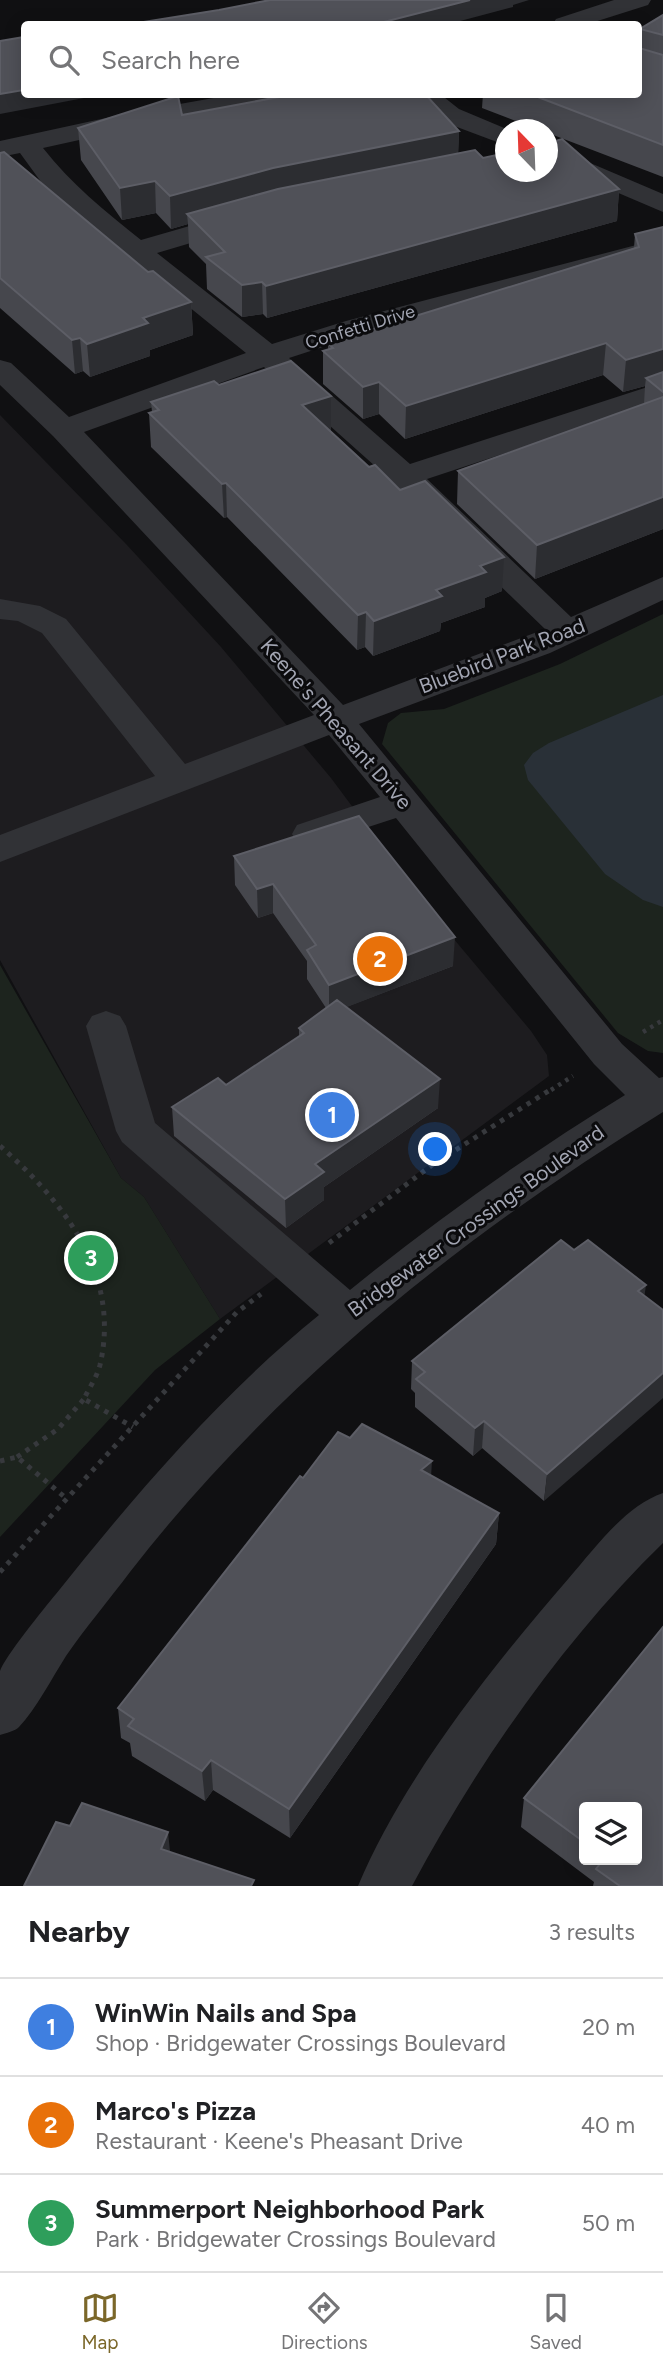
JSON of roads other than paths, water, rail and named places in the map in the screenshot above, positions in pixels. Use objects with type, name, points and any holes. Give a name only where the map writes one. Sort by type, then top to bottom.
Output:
[{"type":"street","points":[[574,21],[639,0]]},
{"type":"street","points":[[13,146],[140,119],[260,98]]},
{"type":"street","points":[[429,98],[450,115],[495,133]]},
{"type":"street","points":[[13,146],[64,191],[268,355],[405,476],[568,632]]},
{"type":"street","points":[[558,157],[663,204]]},
{"type":"street","points":[[136,250],[265,213]]},
{"type":"street","name":"Confetti Drive","points":[[64,429],[268,355],[414,311],[663,246]]},
{"type":"street","name":"Keene's Pheasant Drive","points":[[0,369],[64,429],[337,719],[608,1054],[658,1095]]},
{"type":"street","points":[[405,476],[663,391]]},
{"type":"street","name":"Bluebird Park Road","points":[[0,849],[568,632],[663,587]]},
{"type":"street","points":[[0,609],[26,612],[42,618],[71,645],[178,780]]},
{"type":"street","points":[[275,846],[404,802]]},
{"type":"street","points":[[106,1026],[137,1131],[348,1315]]},
{"type":"street","name":"Bridgewater Crossings Boulevard","points":[[0,1712],[55,1632],[148,1515],[255,1399],[348,1315],[422,1256],[552,1161],[658,1095]]},
{"type":"street","points":[[384,1886],[444,1780],[518,1676],[614,1562],[663,1513]]},
{"type":"place","name":"Marco's Pizza","points":[[380,959]]},
{"type":"place","name":"WinWin Nails and Spa","points":[[332,1115]]},
{"type":"place","name":"Summerport Neighborhood Park","points":[[91,1258]]}]
